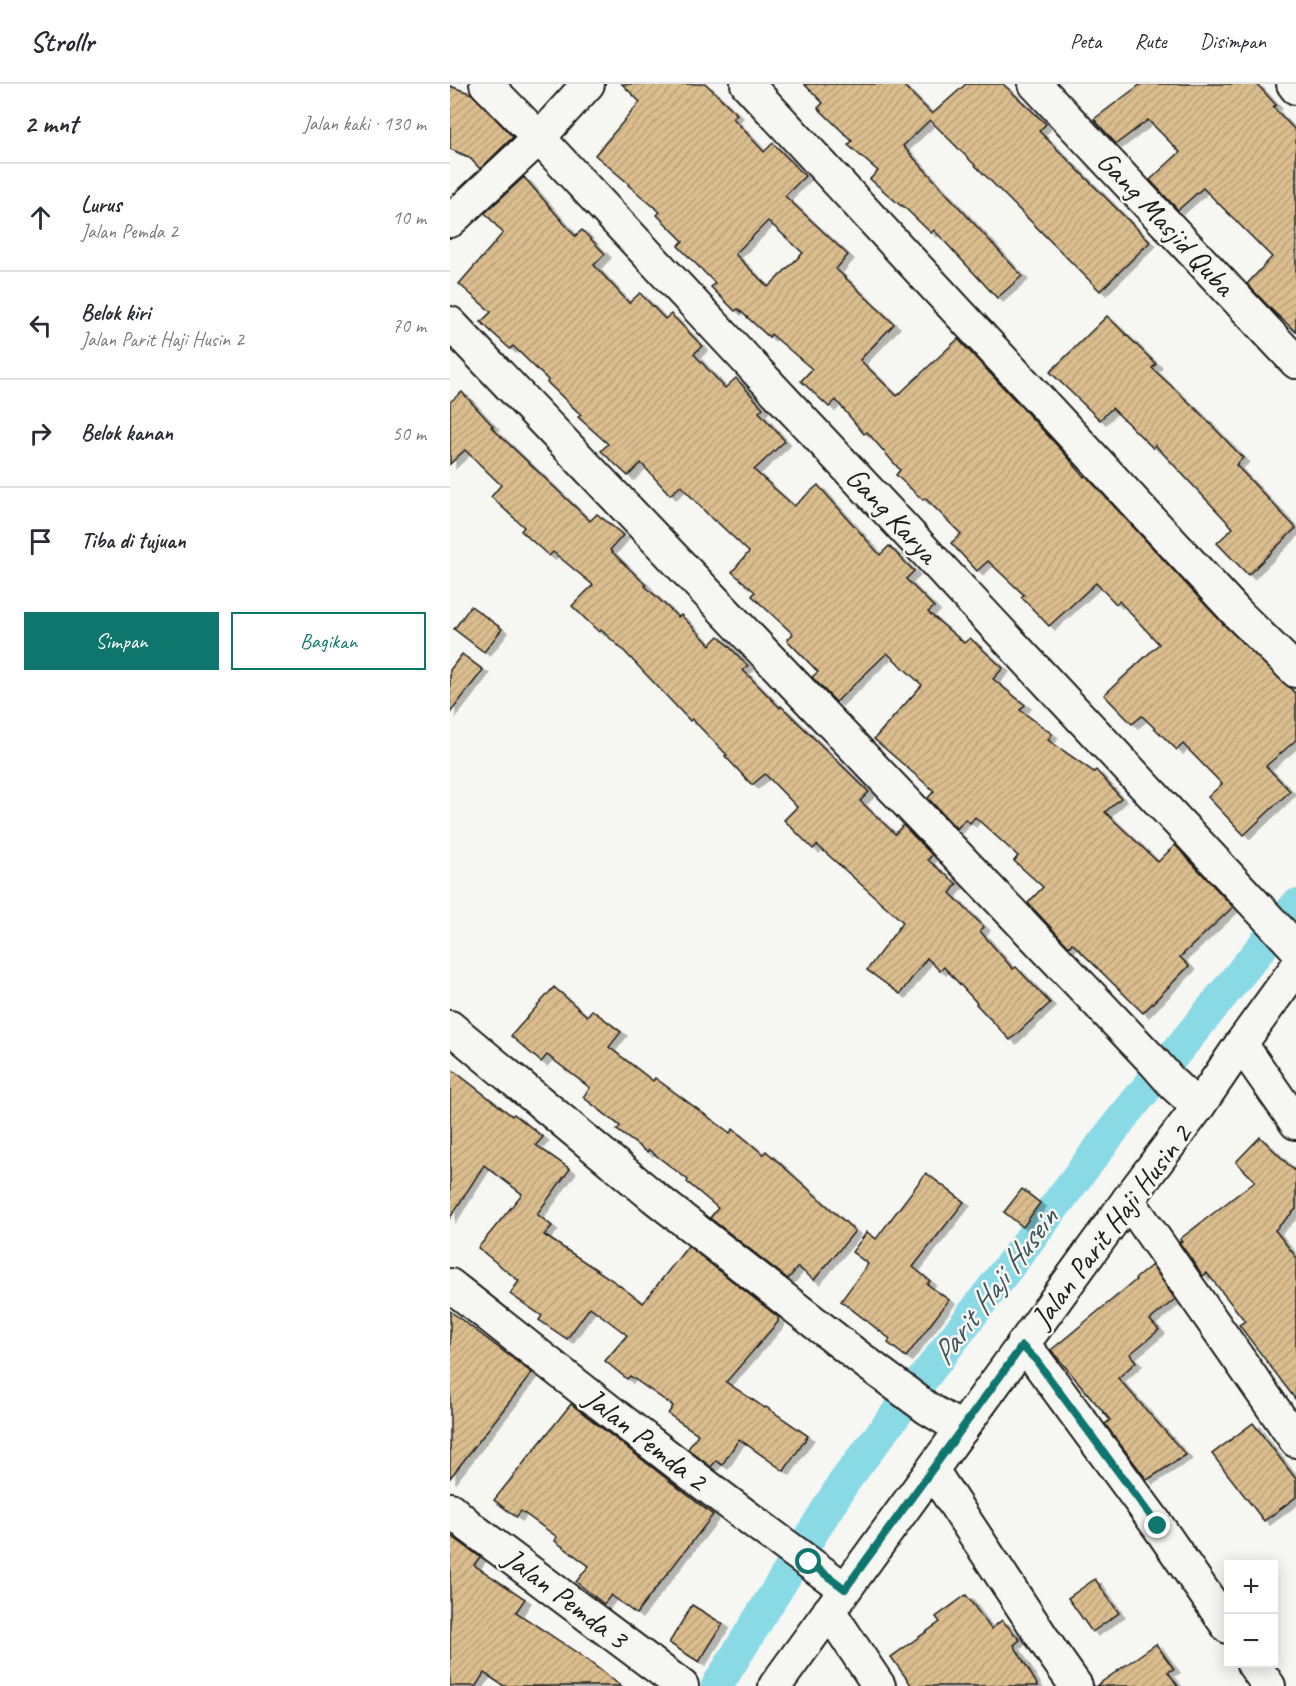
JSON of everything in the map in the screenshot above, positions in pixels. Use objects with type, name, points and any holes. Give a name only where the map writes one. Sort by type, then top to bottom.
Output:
[{"type":"street","name":"Gang Karya","points":[[486,84],[1290,942]]},
{"type":"street","points":[[450,221],[539,138],[588,84]]},
{"type":"street","points":[[747,84],[1238,614],[1296,670]]},
{"type":"street","name":"Gang Masjid Quba","points":[[1035,84],[1296,362]]},
{"type":"street","points":[[1293,84],[1296,88]]},
{"type":"street","points":[[450,323],[1198,1107]]},
{"type":"street","name":"Jalan Parit Haji Husin 2","points":[[775,1686],[1198,1107],[1296,968]]},
{"type":"street","points":[[450,1027],[654,1197],[856,1355],[927,1408],[962,1429]]},
{"type":"street","points":[[1241,1044],[1296,1123]]},
{"type":"street","points":[[1128,1200],[1296,1441]]},
{"type":"street","name":"Jalan Pemda 2","points":[[450,1285],[598,1403],[809,1562],[837,1600],[879,1686]]},
{"type":"street","points":[[1022,1346],[1036,1360],[1158,1526],[1224,1621]]},
{"type":"street","points":[[932,1470],[1076,1686]]},
{"type":"street","name":"Jalan Pemda 3","points":[[450,1509],[470,1527],[678,1683]]},
{"type":"street","points":[[1256,1668],[1269,1686]]},
{"type":"building","points":[[622,84],[706,84],[737,114],[733,118],[764,152],[773,143],[805,176],[785,196],[848,255],[836,269],[894,324],[860,360],[897,396],[958,339],[1225,626],[1296,694],[1296,740],[1266,766],[1290,791],[1244,835],[1208,797],[1222,784],[1183,744],[1177,750],[1142,716],[1132,724],[1104,695],[1159,644],[1119,601],[1116,604],[1096,583],[1049,626],[1021,597],[1024,595],[988,561],[977,571],[951,543],[961,534],[925,498],[923,500],[896,475],[900,470],[867,432],[864,434],[836,400],[829,407],[801,381],[812,369],[771,334],[769,337],[738,309],[735,311],[711,287],[715,283],[678,246],[683,241],[657,215],[660,212],[595,155],[640,102]],"holes":[[[768,221],[803,253],[768,287],[735,254]]]},
{"type":"building","points":[[804,84],[902,84],[932,114],[966,84],[1003,84],[1046,124],[1039,131],[1150,242],[1100,291],[930,120],[903,146],[1022,276],[997,298],[934,230],[931,233],[870,179],[878,171],[848,145],[852,141],[818,108],[823,103]]},
{"type":"building","points":[[1141,84],[1257,84],[1276,105],[1273,107],[1296,131],[1296,332],[1247,284],[1272,257],[1203,188],[1178,210],[1150,180],[1180,152],[1148,120],[1116,144],[1094,119]]},
{"type":"building","points":[[450,86],[472,94],[513,137],[480,169],[469,157],[450,149]]},
{"type":"building","points":[[524,177],[575,236],[582,230],[605,254],[594,265],[629,303],[640,293],[665,319],[671,314],[702,346],[694,354],[725,388],[736,378],[763,408],[759,412],[785,441],[754,470],[794,506],[818,485],[880,555],[889,546],[914,571],[906,579],[934,607],[928,612],[964,643],[970,638],[1003,668],[993,679],[1025,705],[1020,710],[1052,734],[1048,740],[1094,772],[1096,770],[1121,798],[1105,812],[1158,862],[1175,845],[1233,907],[1180,957],[1189,966],[1143,1013],[1072,943],[1069,947],[1028,903],[1043,887],[1014,861],[1018,856],[975,817],[970,823],[965,819],[957,829],[928,798],[934,791],[874,739],[922,685],[887,653],[836,702],[812,677],[818,672],[787,640],[793,634],[752,596],[755,592],[732,572],[749,552],[714,521],[681,486],[670,495],[641,463],[628,476],[601,451],[608,444],[578,417],[581,415],[547,382],[548,380],[513,346],[510,349],[481,322],[491,312],[459,284],[503,233],[485,213]]},
{"type":"building","points":[[1107,316],[1156,364],[1152,368],[1243,458],[1236,465],[1296,528],[1248,575],[1217,543],[1233,528],[1155,445],[1153,448],[1112,408],[1100,420],[1050,372]]},
{"type":"building","points":[[462,392],[493,426],[491,427],[590,521],[597,514],[623,535],[610,550],[645,586],[678,617],[681,615],[710,645],[719,636],[748,666],[743,670],[869,792],[860,801],[895,834],[903,825],[932,855],[928,860],[957,884],[950,893],[984,927],[980,931],[1013,969],[1016,967],[1050,1003],[1010,1040],[944,967],[940,971],[927,958],[900,994],[867,970],[903,922],[817,845],[813,849],[784,820],[797,807],[765,774],[752,785],[725,756],[727,755],[692,719],[690,721],[623,650],[601,630],[599,632],[572,606],[593,585],[553,552],[549,556],[521,531],[524,527],[491,497],[501,485],[465,450],[450,464],[450,402]]},
{"type":"building","points":[[471,606],[502,629],[484,652],[454,629]]},
{"type":"building","points":[[462,654],[483,670],[450,713],[450,670]]},
{"type":"building","points":[[554,987],[587,1016],[592,1010],[621,1032],[609,1047],[653,1081],[655,1078],[730,1133],[733,1129],[763,1154],[766,1151],[855,1231],[814,1280],[798,1267],[788,1279],[710,1218],[718,1208],[687,1182],[688,1180],[649,1150],[647,1152],[617,1130],[620,1126],[583,1097],[590,1088],[547,1055],[541,1062],[511,1036]]},
{"type":"building","points":[[450,1068],[543,1137],[536,1145],[570,1169],[537,1214],[552,1226],[544,1235],[643,1303],[688,1246],[778,1317],[778,1322],[726,1382],[808,1436],[784,1471],[739,1439],[722,1465],[716,1461],[711,1467],[688,1449],[698,1434],[668,1414],[673,1406],[630,1376],[627,1379],[605,1361],[627,1335],[590,1307],[567,1339],[539,1320],[542,1316],[510,1294],[519,1281],[478,1248],[522,1194],[484,1165],[450,1218]]},
{"type":"building","points":[[1260,1137],[1296,1172],[1296,1209],[1275,1230],[1296,1257],[1296,1400],[1239,1325],[1245,1321],[1207,1273],[1203,1276],[1179,1242],[1255,1181],[1236,1162]]},
{"type":"building","points":[[926,1173],[964,1202],[913,1267],[930,1281],[927,1284],[949,1300],[906,1357],[888,1343],[890,1339],[841,1301],[868,1264],[852,1252],[867,1232],[876,1239]]},
{"type":"building","points":[[1022,1189],[1040,1203],[1023,1227],[1004,1212]]},
{"type":"building","points":[[1152,1265],[1175,1299],[1150,1320],[1159,1330],[1130,1354],[1136,1362],[1118,1378],[1186,1455],[1147,1480],[1105,1424],[1110,1420],[1051,1350]]},
{"type":"building","points":[[450,1311],[532,1373],[450,1478]]},
{"type":"building","points":[[571,1404],[713,1515],[636,1614],[611,1595],[604,1604],[576,1582],[589,1566],[555,1541],[557,1537],[521,1511],[516,1517],[494,1500]]},
{"type":"building","points":[[1253,1423],[1296,1479],[1296,1497],[1264,1521],[1212,1454]]},
{"type":"building","points":[[450,1535],[480,1557],[474,1565],[525,1599],[516,1612],[579,1654],[621,1686],[504,1686],[484,1673],[476,1686],[450,1686]]},
{"type":"building","points":[[1095,1579],[1119,1613],[1092,1632],[1068,1598]]},
{"type":"building","points":[[966,1595],[991,1629],[1002,1620],[1020,1640],[1014,1645],[1038,1686],[912,1686],[891,1657],[940,1622],[936,1617]]},
{"type":"building","points":[[692,1605],[723,1624],[699,1662],[669,1643]]},
{"type":"building","points":[[1156,1644],[1174,1669],[1168,1672],[1178,1686],[1096,1686]]},
{"type":"waterway","name":"Parit Haji Husein","points":[[717,1686],[844,1482],[1120,1121],[1296,905]]},
{"type":"route","points":[[809,1562],[845,1589],[1022,1346],[1036,1360],[1158,1526]]}]
